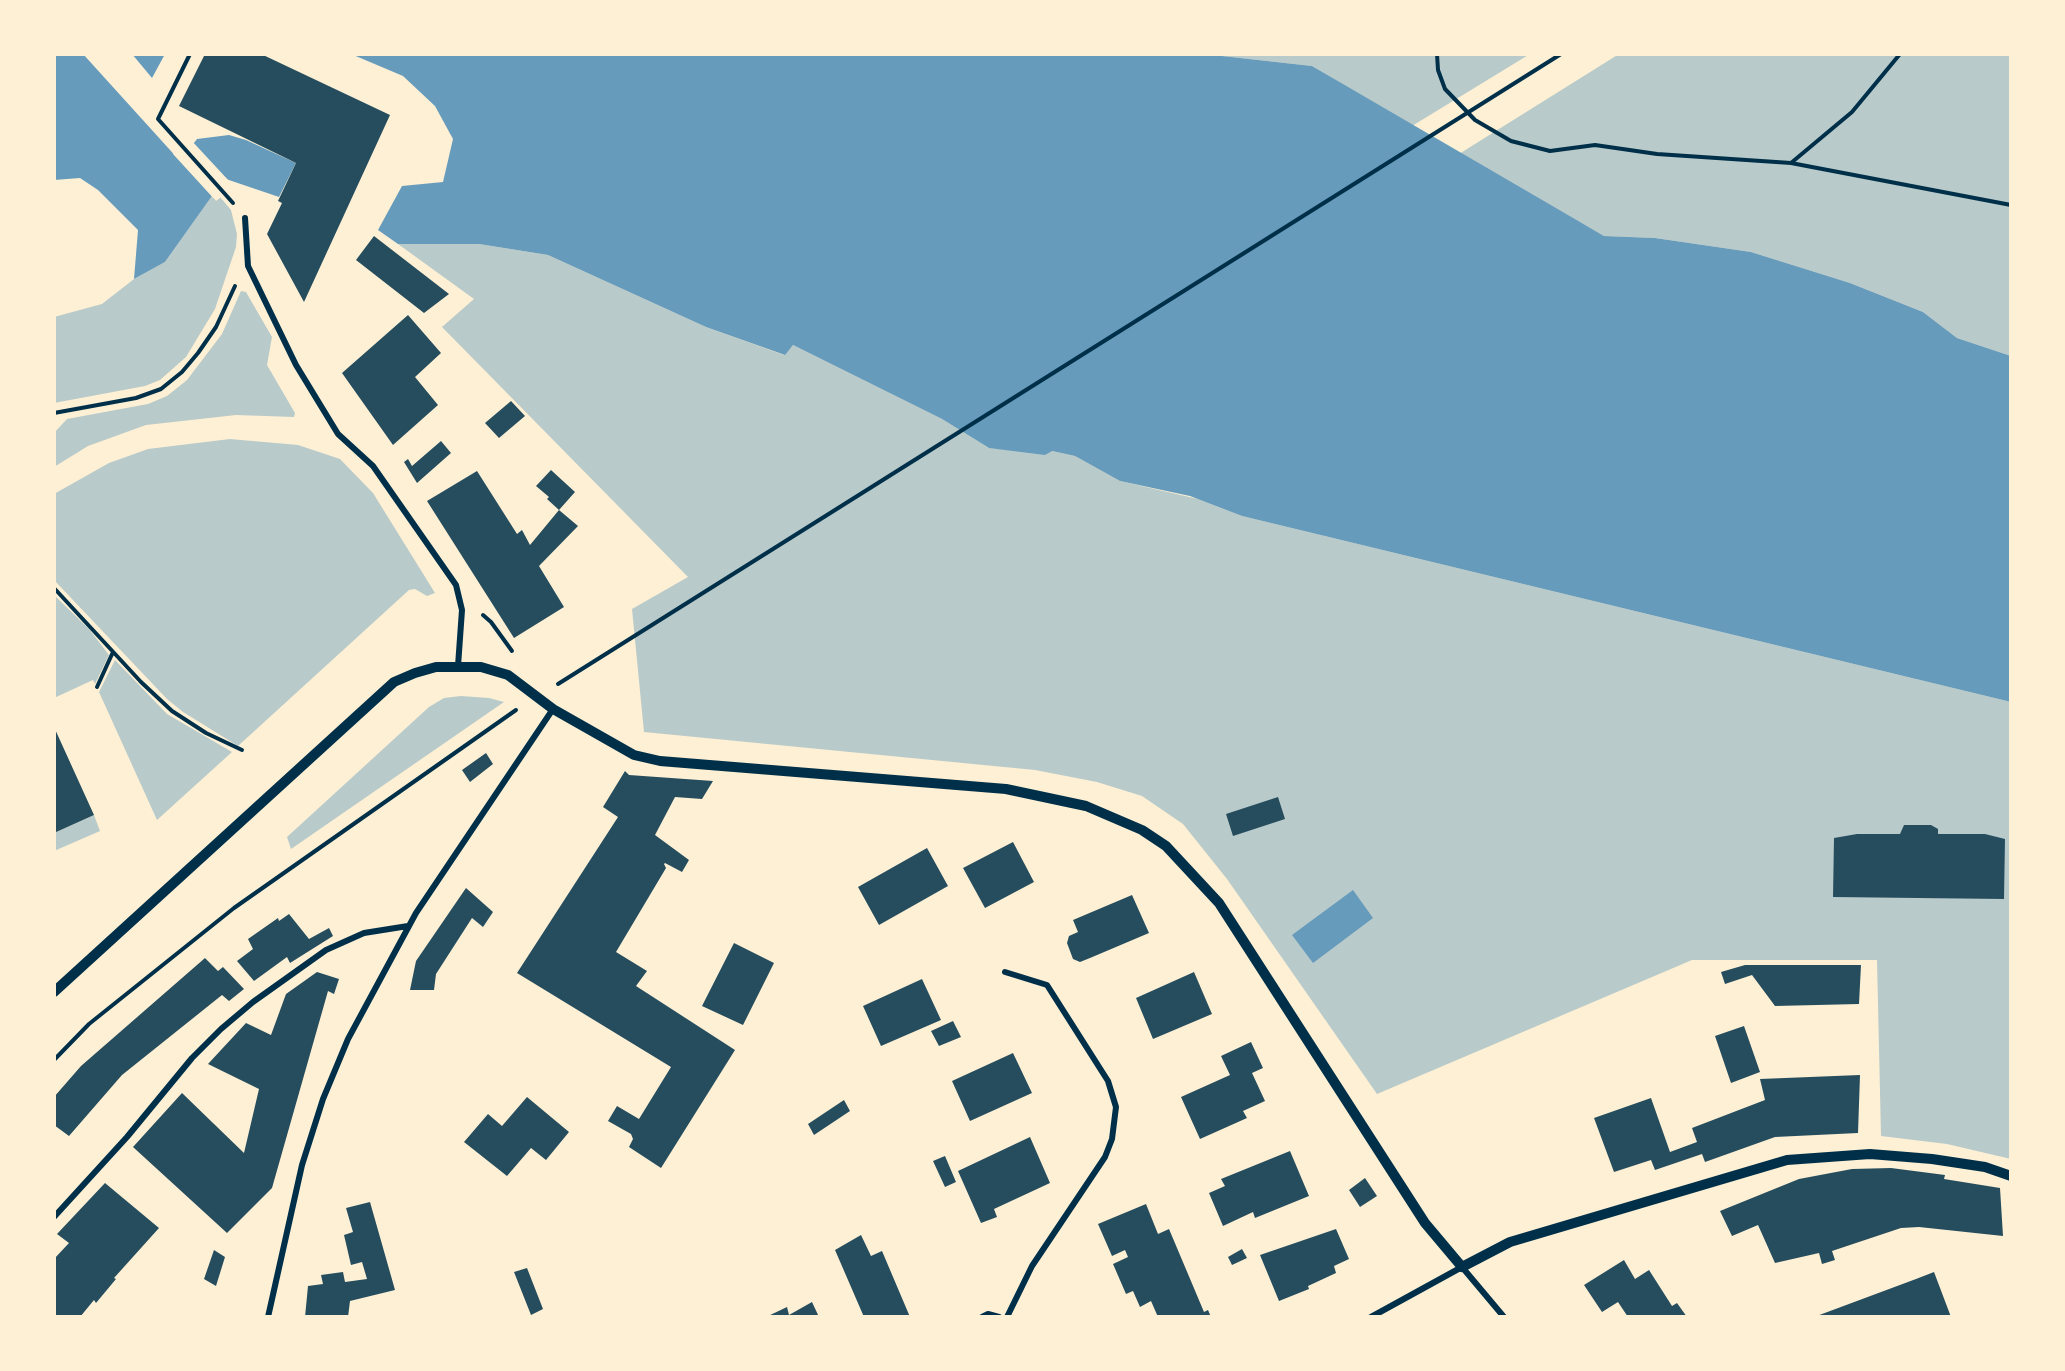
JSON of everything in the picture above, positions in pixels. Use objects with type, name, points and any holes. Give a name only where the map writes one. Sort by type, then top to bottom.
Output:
[{"type":"street","points":[[245,218],[248,266],[296,365],[338,434],[373,466],[456,585],[462,610],[458,666]]},
{"type":"street","points":[[54,992],[394,682],[415,673],[458,666],[495,670],[521,683],[553,709],[634,755],[660,761],[1006,789],[1086,806],[1142,830],[1166,846],[1219,903],[1425,1223],[1504,1317]]},
{"type":"street","points":[[268,1317],[302,1165],[323,1099],[348,1039],[408,926],[553,709]]},
{"type":"street","points":[[54,1217],[127,1137],[192,1058],[253,1002],[326,950],[364,933],[408,926]]},
{"type":"street","points":[[1005,972],[1047,985],[1108,1081],[1116,1107],[1112,1139],[1105,1157],[1032,1266],[1007,1317]]},
{"type":"street","points":[[1371,1317],[1510,1242],[1787,1160],[1870,1154],[1985,1167],[2011,1176]]},
{"type":"street","points":[[982,1317],[988,1314],[999,1317]]},
{"type":"path","points":[[190,54],[158,119],[225,193]]},
{"type":"path","points":[[1437,54],[1438,70],[1445,89],[1475,120],[1511,141],[1550,151],[1595,145],[1657,154],[1791,164],[2011,205]]},
{"type":"path","points":[[54,1060],[89,1024],[234,908],[537,697],[1561,54]]},
{"type":"path","points":[[1791,164],[1852,112],[1900,54]]},
{"type":"path","points":[[54,413],[136,398],[161,389],[182,372],[198,354],[216,327],[241,272],[248,266]]},
{"type":"path","points":[[54,588],[172,711],[206,733],[242,750]]},
{"type":"path","points":[[481,614],[491,622],[519,659]]},
{"type":"path","points":[[97,687],[113,652]]},
{"type":"shaded area","points":[[1204,54],[1530,54],[1412,126],[1312,66]]},
{"type":"shaded area","points":[[1619,54],[2011,54],[2011,356],[1957,338],[1923,312],[1850,283],[1751,252],[1655,238],[1604,236],[1459,154]]},
{"type":"shaded area","points":[[212,196],[216,200],[220,197],[231,210],[237,234],[236,247],[215,309],[186,357],[160,380],[145,386],[54,403],[54,317],[102,304],[134,279],[165,262]]},
{"type":"shaded area","points":[[398,244],[479,244],[548,255],[706,327],[784,355],[793,345],[942,419],[989,448],[1052,451],[1075,456],[1120,481],[1198,499],[1242,516],[2011,702],[2011,1159],[1947,1144],[1881,1136],[1877,960],[1692,960],[1377,1094],[1227,879],[1183,824],[1142,796],[1097,782],[1035,770],[644,732],[632,609],[688,577],[442,327],[474,299]]},
{"type":"shaded area","points":[[241,291],[246,292],[272,337],[267,365],[295,413],[294,417],[236,415],[146,425],[88,446],[54,467],[54,433],[67,419],[148,404],[167,396],[187,380],[222,334]]},
{"type":"shaded area","points":[[230,439],[298,445],[340,459],[373,493],[435,593],[427,596],[415,589],[409,590],[238,746],[183,712],[167,699],[54,580],[54,494],[109,463],[148,449]]},
{"type":"shaded area","points":[[54,595],[89,629],[109,655],[95,684],[93,680],[54,698]]},
{"type":"shaded area","points":[[115,660],[167,714],[232,752],[157,820],[99,692]]},
{"type":"shaded area","points":[[461,696],[489,698],[504,702],[291,849],[287,837],[429,707],[444,698]]},
{"type":"shaded area","points":[[94,815],[100,831],[54,851],[54,833]]},
{"type":"water","points":[[54,54],[83,54],[180,161],[197,139],[229,135],[246,140],[296,163],[279,197],[220,177],[216,201],[212,196],[165,262],[134,279],[138,230],[98,190],[80,178],[54,180]]},
{"type":"water","points":[[132,54],[165,54],[152,78]]},
{"type":"water","points":[[351,54],[1204,54],[1312,66],[1604,236],[1655,238],[1751,252],[1850,283],[1923,312],[1957,338],[2011,356],[2011,702],[1242,516],[1190,496],[1120,481],[1075,456],[1052,451],[1045,455],[989,448],[942,419],[793,345],[785,355],[706,327],[548,255],[479,244],[398,244],[378,230],[402,186],[443,182],[453,139],[435,106],[403,76]]},
{"type":"water","points":[[1353,890],[1373,918],[1313,963],[1292,935]]},
{"type":"pier","points":[[191,140],[230,182],[222,180],[220,198],[216,201],[173,154],[175,152],[179,156]]},
{"type":"building","points":[[205,54],[261,54],[390,115],[304,302],[267,234],[282,203],[278,201],[296,163],[179,106]]},
{"type":"building","points":[[374,236],[449,294],[424,313],[356,260]]},
{"type":"building","points":[[408,315],[441,353],[415,377],[438,405],[393,445],[342,373]]},
{"type":"building","points":[[511,401],[525,416],[499,438],[485,423]]},
{"type":"building","points":[[441,441],[451,453],[417,483],[404,462],[408,459],[412,466]]},
{"type":"building","points":[[551,470],[575,492],[559,510],[536,486]]},
{"type":"building","points":[[477,471],[517,534],[522,530],[530,545],[559,510],[578,526],[539,566],[564,607],[514,638],[427,501]]},
{"type":"building","points":[[54,727],[94,815],[54,833]]},
{"type":"building","points":[[486,753],[493,764],[470,782],[462,770]]},
{"type":"building","points":[[625,771],[629,775],[713,781],[702,799],[675,797],[655,835],[689,860],[682,872],[664,864],[666,868],[616,952],[647,971],[636,986],[735,1050],[661,1168],[629,1147],[633,1139],[631,1134],[608,1121],[617,1106],[639,1119],[671,1067],[517,973],[618,817],[603,807]]},
{"type":"building","points":[[1278,797],[1285,819],[1233,836],[1226,814]]},
{"type":"building","points":[[1904,825],[1931,825],[1938,829],[1938,834],[1985,834],[2005,839],[2004,899],[1833,897],[1834,838],[1857,834],[1900,834]]},
{"type":"building","points":[[1013,842],[1034,882],[985,908],[963,868]]},
{"type":"building","points":[[927,848],[948,886],[879,925],[858,887]]},
{"type":"building","points":[[466,888],[493,912],[483,927],[472,918],[436,974],[434,990],[410,990],[416,961]]},
{"type":"building","points":[[1132,895],[1149,933],[1080,962],[1073,959],[1067,943],[1069,936],[1078,932],[1073,920]]},
{"type":"building","points":[[289,914],[309,939],[329,928],[333,936],[290,963],[287,957],[254,981],[237,961],[253,949],[248,939],[278,918],[279,921]]},
{"type":"building","points":[[734,943],[774,963],[743,1025],[702,1006]]},
{"type":"building","points":[[205,958],[218,971],[223,967],[244,989],[229,1001],[222,995],[122,1075],[69,1136],[54,1125],[54,1097],[81,1066]]},
{"type":"building","points":[[1745,965],[1861,965],[1859,1004],[1775,1006],[1752,975],[1725,984],[1721,972]]},
{"type":"building","points":[[317,972],[339,979],[334,994],[328,991],[272,1188],[227,1233],[133,1147],[182,1093],[244,1153],[259,1089],[208,1064],[246,1023],[271,1035],[286,994]]},
{"type":"building","points":[[1194,972],[1212,1014],[1153,1039],[1136,998]]},
{"type":"building","points":[[922,979],[941,1020],[881,1046],[863,1006]]},
{"type":"building","points":[[953,1021],[961,1037],[939,1046],[931,1031]]},
{"type":"building","points":[[1744,1026],[1760,1072],[1731,1083],[1715,1036]]},
{"type":"building","points":[[1251,1042],[1263,1068],[1252,1073],[1265,1101],[1243,1111],[1247,1118],[1200,1139],[1181,1097],[1230,1075],[1221,1056]]},
{"type":"building","points":[[1013,1053],[1032,1093],[970,1121],[952,1081]]},
{"type":"building","points":[[1860,1075],[1858,1133],[1775,1137],[1705,1162],[1702,1154],[1655,1170],[1651,1160],[1614,1172],[1594,1118],[1651,1098],[1670,1152],[1697,1142],[1692,1128],[1765,1100],[1760,1079]]},
{"type":"building","points":[[527,1097],[569,1132],[546,1160],[531,1148],[507,1176],[464,1142],[488,1114],[502,1126]]},
{"type":"building","points":[[844,1100],[850,1111],[814,1135],[808,1124]]},
{"type":"building","points":[[1030,1137],[1050,1183],[994,1209],[997,1217],[981,1223],[958,1171]]},
{"type":"building","points":[[1290,1151],[1309,1196],[1255,1218],[1253,1212],[1223,1226],[1209,1193],[1225,1186],[1221,1179]]},
{"type":"building","points":[[945,1156],[956,1182],[945,1187],[933,1161]]},
{"type":"building","points":[[1891,1168],[1945,1175],[1944,1179],[2000,1188],[2003,1236],[1919,1227],[1901,1228],[1832,1251],[1835,1260],[1822,1264],[1819,1253],[1775,1263],[1758,1225],[1732,1236],[1720,1211],[1799,1179],[1852,1169]]},
{"type":"building","points":[[1365,1178],[1377,1196],[1360,1207],[1349,1190]]},
{"type":"building","points":[[105,1183],[159,1228],[114,1278],[116,1279],[96,1303],[94,1300],[80,1317],[54,1317],[54,1259],[69,1243],[57,1234]]},
{"type":"building","points":[[370,1202],[395,1290],[350,1301],[348,1317],[305,1317],[308,1286],[323,1284],[321,1275],[343,1272],[345,1282],[367,1279],[362,1262],[351,1265],[344,1235],[353,1232],[346,1208]]},
{"type":"building","points":[[1146,1204],[1158,1234],[1169,1229],[1204,1312],[1208,1310],[1211,1317],[1158,1317],[1151,1301],[1140,1307],[1133,1291],[1126,1294],[1113,1264],[1128,1257],[1125,1250],[1112,1256],[1098,1224]]},
{"type":"building","points":[[1336,1229],[1349,1259],[1334,1266],[1336,1273],[1308,1286],[1309,1289],[1279,1301],[1260,1255]]},
{"type":"building","points":[[861,1235],[871,1256],[882,1251],[910,1317],[864,1317],[835,1250]]},
{"type":"building","points":[[1242,1249],[1247,1258],[1232,1265],[1228,1257]]},
{"type":"building","points":[[214,1250],[225,1257],[216,1286],[204,1279]]},
{"type":"building","points":[[1624,1260],[1635,1279],[1649,1270],[1672,1306],[1677,1303],[1687,1317],[1628,1317],[1618,1302],[1602,1312],[1584,1285]]},
{"type":"building","points":[[527,1268],[543,1309],[531,1315],[514,1272]]},
{"type":"building","points":[[1934,1272],[1951,1317],[1814,1317],[1916,1279]]},
{"type":"building","points":[[812,1302],[819,1317],[766,1317],[787,1307],[789,1315]]}]
